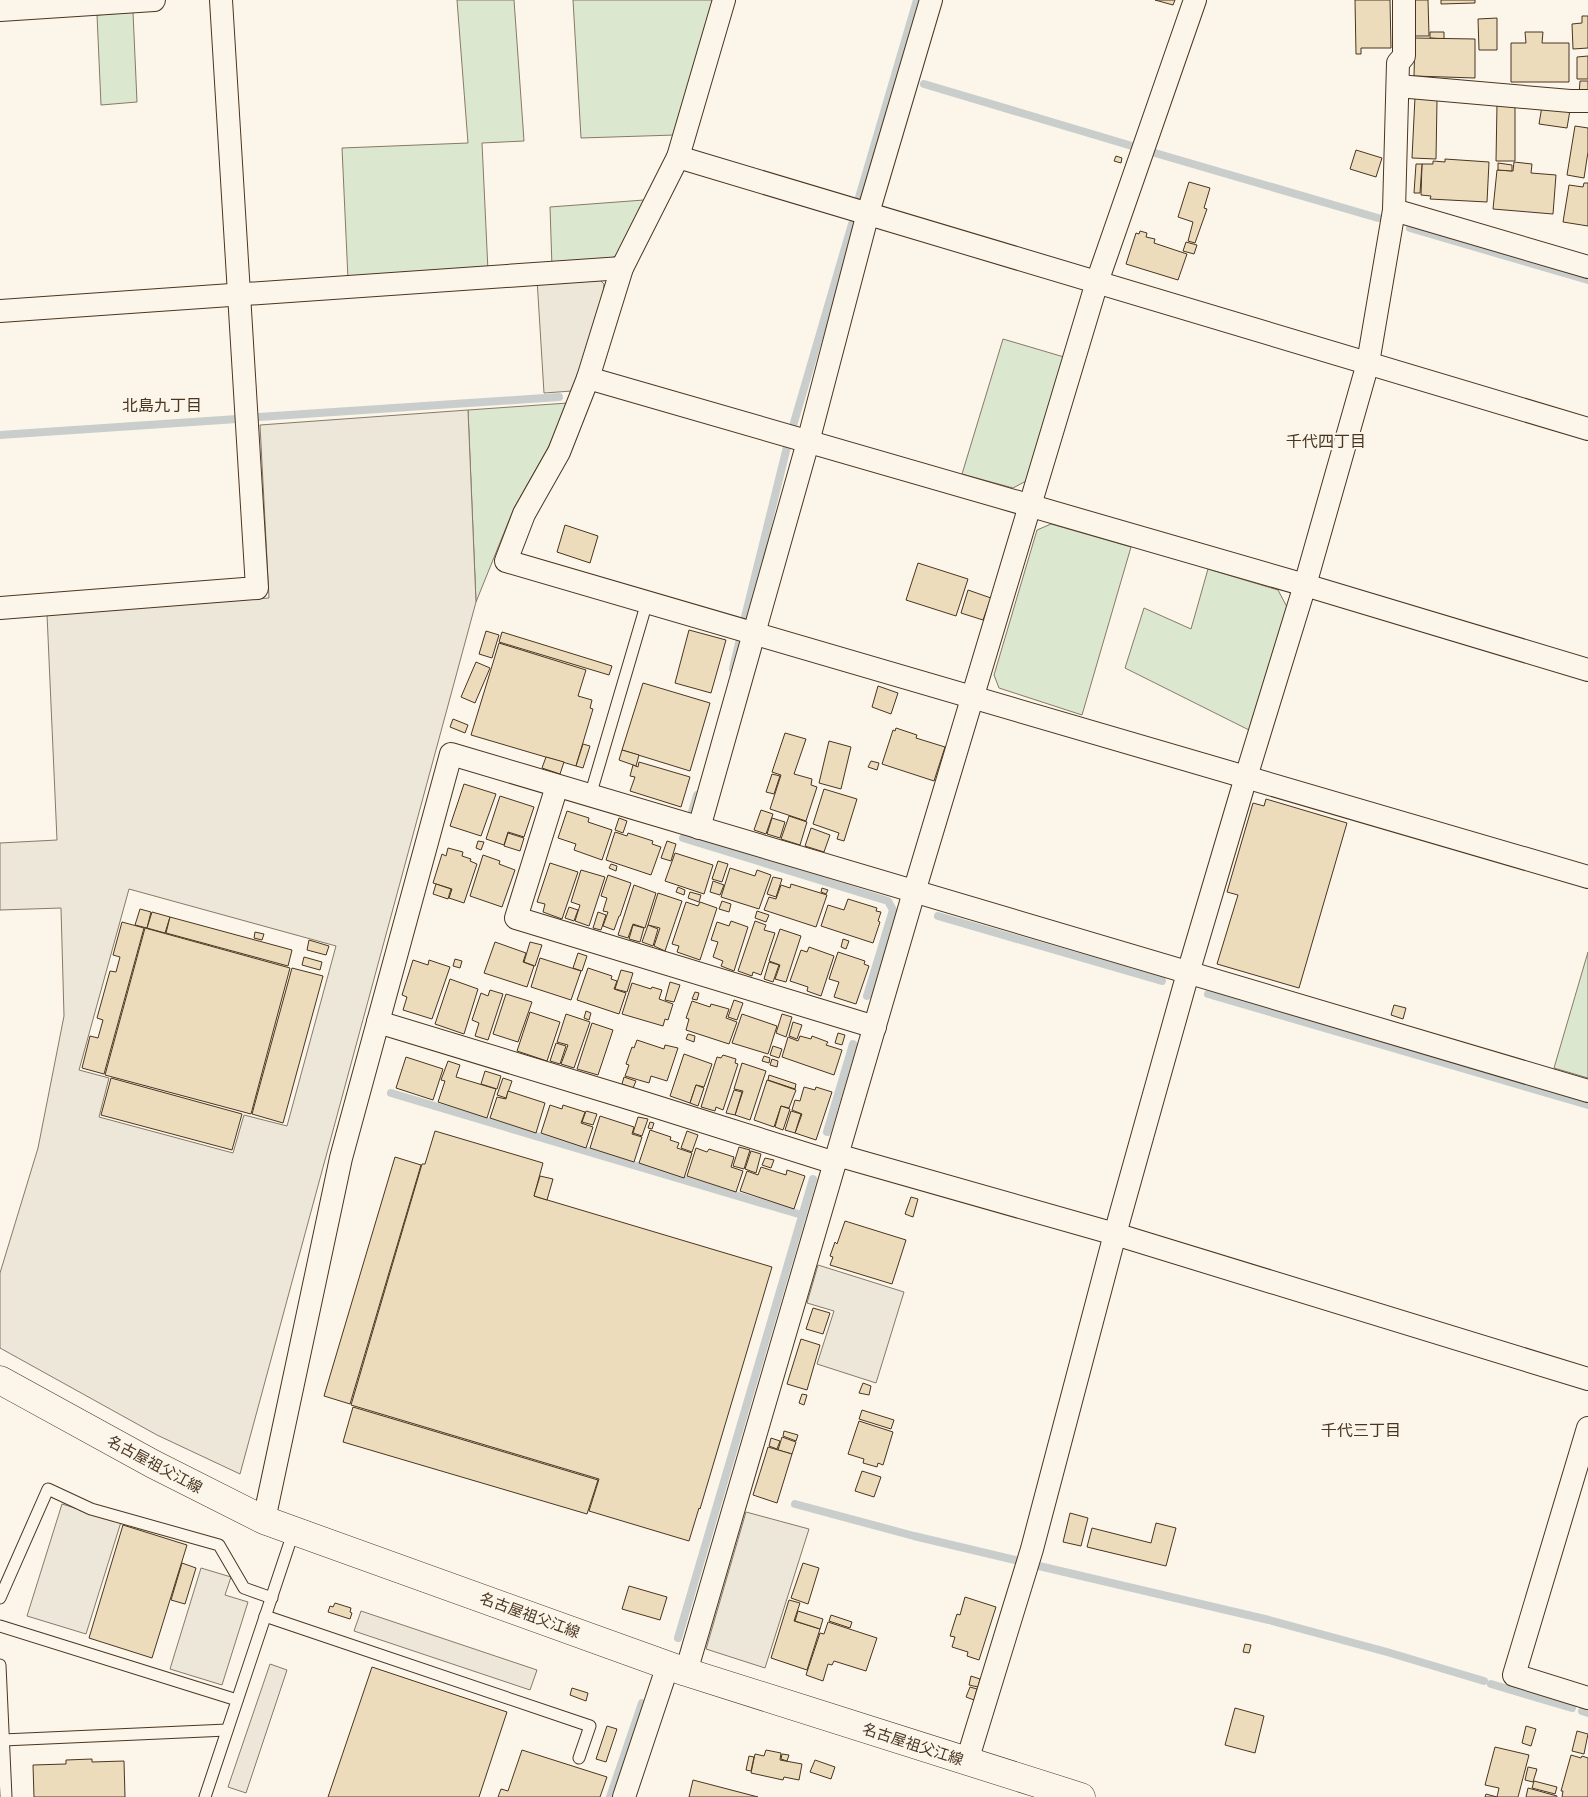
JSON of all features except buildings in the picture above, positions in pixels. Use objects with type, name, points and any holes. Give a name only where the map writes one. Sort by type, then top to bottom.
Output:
[{"type":"main road","name":"名古屋祖父江線","points":[[0,1380],[153,1464],[264,1520],[677,1668],[1081,1797]]},
{"type":"street","points":[[0,10],[154,0]]},
{"type":"street","points":[[0,608],[257,588],[221,0]]},
{"type":"street","points":[[724,0],[678,157],[622,268],[588,378],[560,452],[524,514],[506,561],[1588,877]]},
{"type":"street","points":[[700,828],[808,442],[868,214],[931,0]]},
{"type":"street","points":[[624,1797],[677,1668],[836,1159],[1097,282],[1195,0]]},
{"type":"street","points":[[967,1761],[1032,1549],[1115,1234],[1188,973],[1305,585],[1368,363],[1394,210],[1398,63],[1404,56],[1404,0]]},
{"type":"street","points":[[1398,86],[1588,101]]},
{"type":"street","points":[[678,157],[1588,429]]},
{"type":"street","points":[[1394,210],[1588,267]]},
{"type":"street","points":[[0,311],[622,268]]},
{"type":"street","points":[[588,378],[1305,585],[1588,670]]},
{"type":"street","points":[[264,1520],[341,1158],[451,754],[1588,1091]]},
{"type":"street","points":[[557,786],[516,918],[875,1027]]},
{"type":"street","points":[[378,1022],[836,1159],[1115,1234],[1588,1379]]},
{"type":"street","points":[[1588,1428],[1514,1675],[1588,1698]]},
{"type":"lane","points":[[590,796],[647,602]]},
{"type":"lane","points":[[0,1598],[48,1489],[91,1509],[219,1545],[244,1588],[272,1598]]},
{"type":"lane","points":[[205,1797],[294,1530]]},
{"type":"lane","points":[[265,1616],[590,1726],[580,1758]]},
{"type":"lane","points":[[0,1626],[237,1700]]},
{"type":"lane","points":[[0,1665],[6,1797]]},
{"type":"lane","points":[[3,1740],[227,1730]]},
{"type":"green space","points":[[457,0],[514,0],[524,141],[482,143],[488,271],[348,279],[342,148],[468,143]]},
{"type":"green space","points":[[573,0],[713,0],[675,135],[581,138]]},
{"type":"green space","points":[[133,12],[137,102],[101,105],[97,15]]},
{"type":"green space","points":[[644,200],[618,254],[608,261],[552,267],[550,207]]},
{"type":"green space","points":[[1003,339],[1064,357],[1028,480],[1013,488],[962,474]]},
{"type":"green space","points":[[568,403],[549,446],[514,508],[476,602],[468,410]]},
{"type":"green space","points":[[1051,524],[1131,547],[1082,715],[999,688],[994,675],[1037,530]]},
{"type":"green space","points":[[1208,569],[1278,590],[1287,607],[1251,731],[1125,668],[1144,608],[1191,629]]},
{"type":"green space","points":[[1588,952],[1588,1078],[1554,1068]]},
{"type":"shaded area","points":[[595,275],[604,284],[602,305],[572,391],[544,393],[537,279]]},
{"type":"shaded area","points":[[468,410],[476,602],[240,1474],[157,1435],[0,1348],[0,1273],[38,1148],[64,1016],[61,908],[0,910],[0,843],[57,840],[47,614],[269,598],[260,425]],"holes":[[[129,889],[336,946],[287,1126],[244,1115],[233,1153],[99,1117],[109,1078],[79,1070]]]},
{"type":"shaded area","points":[[818,1265],[904,1292],[876,1383],[817,1364],[834,1311],[807,1303]]},
{"type":"shaded area","points":[[62,1504],[121,1522],[86,1634],[27,1616]]},
{"type":"shaded area","points":[[746,1512],[809,1529],[765,1668],[706,1649]]},
{"type":"shaded area","points":[[201,1568],[231,1577],[225,1595],[248,1602],[222,1685],[170,1669]]},
{"type":"shaded area","points":[[361,1611],[537,1670],[530,1690],[354,1631]]},
{"type":"shaded area","points":[[270,1664],[287,1670],[246,1793],[228,1787]]},
{"type":"waterway","points":[[858,201],[917,0]]},
{"type":"waterway","points":[[924,84],[1132,146]]},
{"type":"waterway","points":[[1155,153],[1378,218]]},
{"type":"waterway","points":[[793,426],[852,224]]},
{"type":"waterway","points":[[1410,228],[1588,280]]},
{"type":"waterway","points":[[259,417],[559,397]]},
{"type":"waterway","points":[[0,435],[237,419]]},
{"type":"waterway","points":[[745,617],[787,447]]},
{"type":"waterway","points":[[733,669],[739,643]]},
{"type":"waterway","points":[[692,812],[697,795]]},
{"type":"waterway","points":[[683,838],[888,901],[893,910],[867,996]]},
{"type":"waterway","points":[[938,916],[1162,981]]},
{"type":"waterway","points":[[1208,994],[1588,1105]]},
{"type":"waterway","points":[[827,1132],[853,1044]]},
{"type":"waterway","points":[[391,1093],[802,1215]]},
{"type":"waterway","points":[[678,1638],[813,1179]]},
{"type":"waterway","points":[[795,1504],[914,1536],[1015,1560]]},
{"type":"waterway","points":[[1039,1566],[1269,1620],[1484,1681]]},
{"type":"waterway","points":[[1491,1684],[1572,1708]]},
{"type":"waterway","points":[[610,1797],[642,1703]]},
{"type":"waterway","points":[[1582,1711],[1588,1713]]},
{"type":"district","name":"北島九丁目","points":[[162,405]]},
{"type":"district","name":"千代四丁目","points":[[1326,441]]},
{"type":"district","name":"千代三丁目","points":[[1361,1430]]}]
